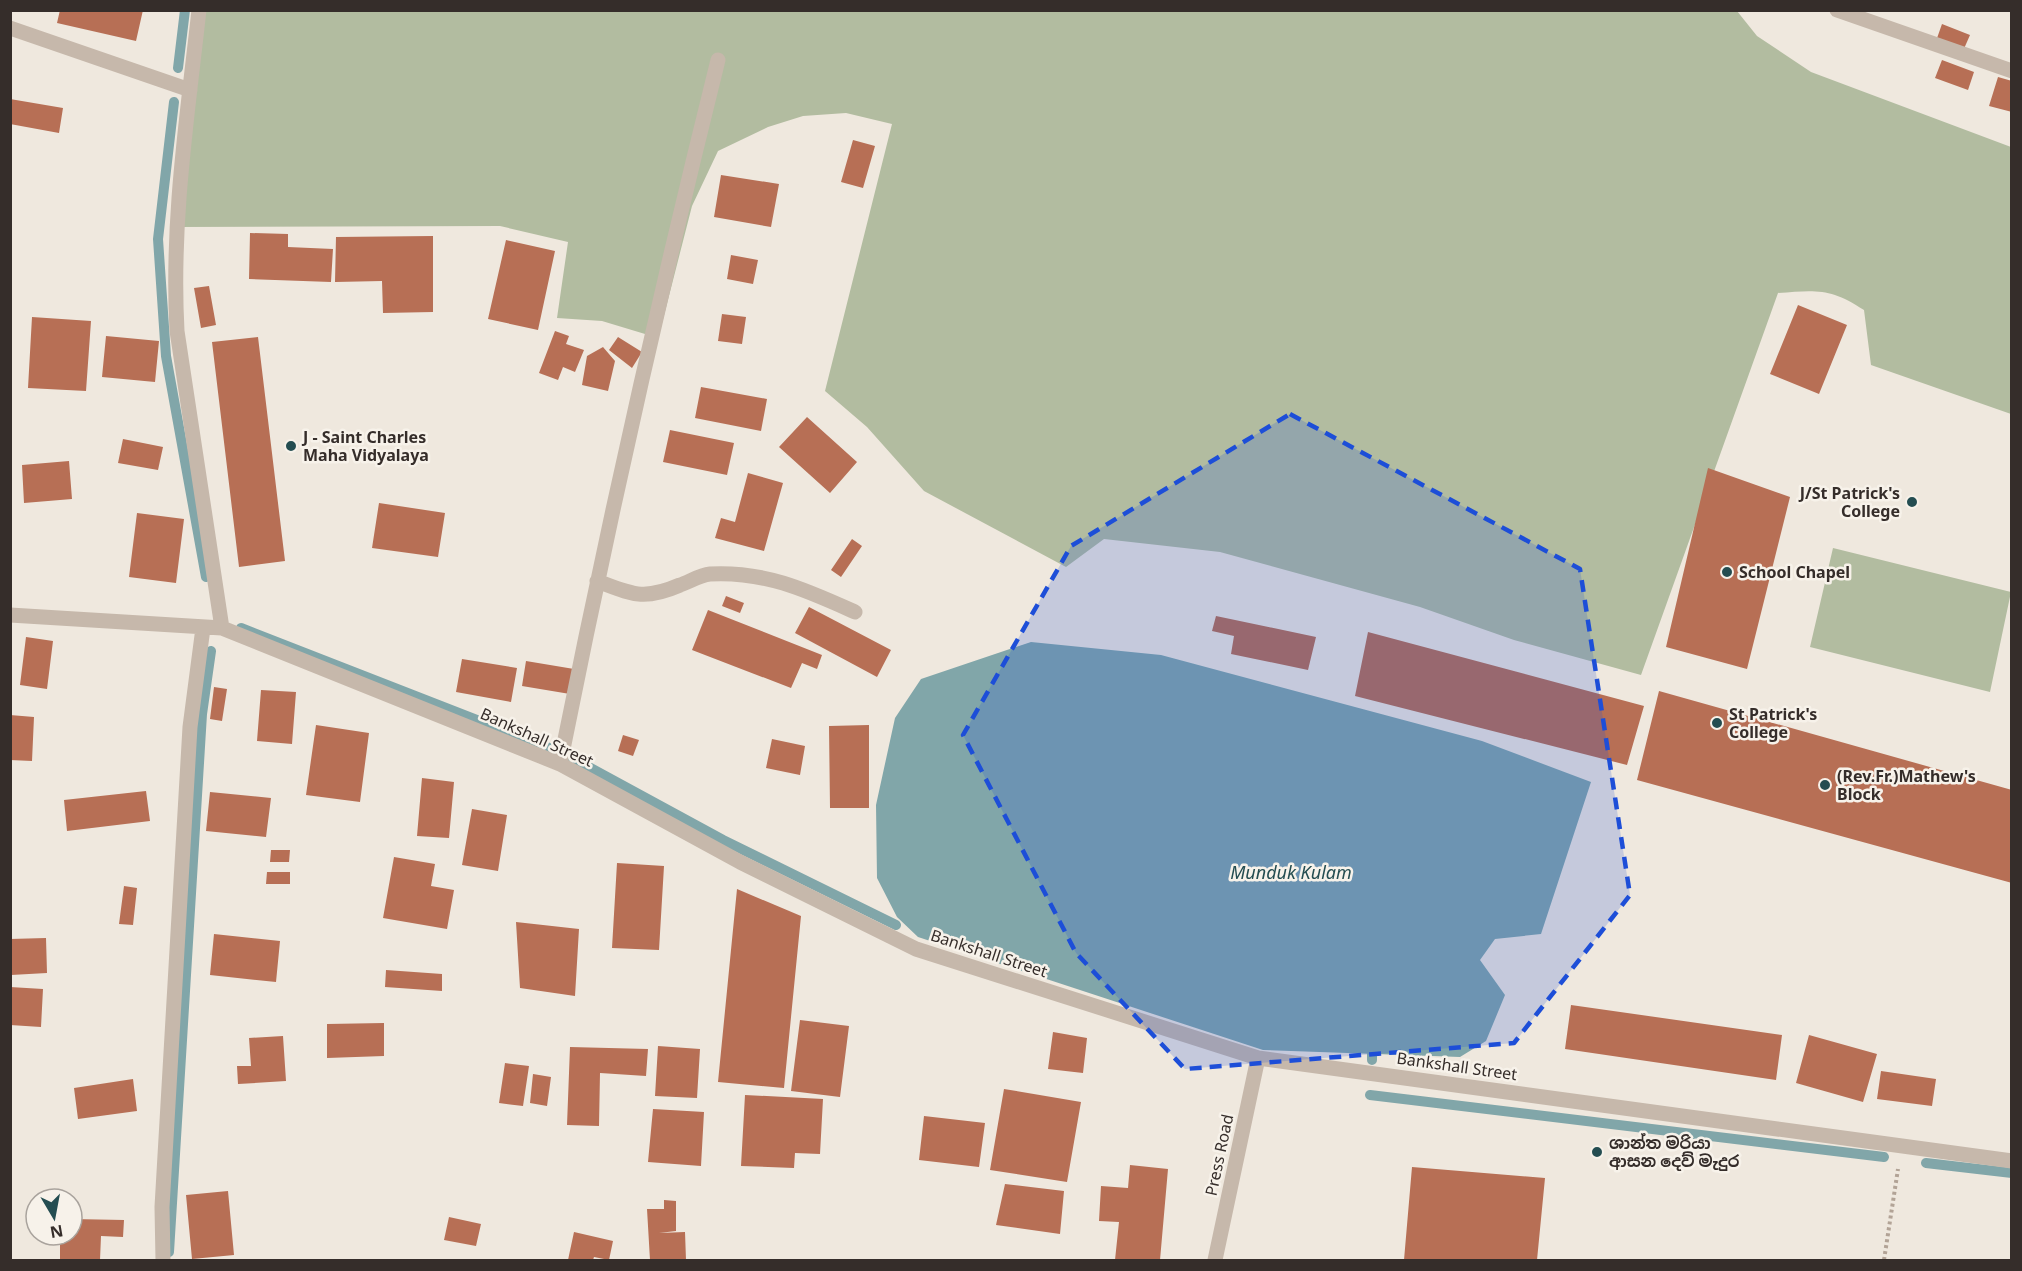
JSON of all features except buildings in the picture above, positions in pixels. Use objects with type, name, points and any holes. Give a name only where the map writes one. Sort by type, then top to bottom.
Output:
[{"type":"street","points":[[199,10],[175,227],[176,310],[222,628]]},
{"type":"street","points":[[1837,10],[2012,71]]},
{"type":"street","points":[[10,28],[190,90]]},
{"type":"street","points":[[560,764],[597,581],[683,201],[718,60]]},
{"type":"street","points":[[597,581],[638,596],[667,591],[707,574],[756,575],[801,588],[855,612]]},
{"type":"street","name":"Bankshall Street","points":[[10,615],[222,628],[560,764],[740,862],[916,949],[1258,1058],[1712,1121],[1902,1144],[2012,1161]]},
{"type":"street","points":[[163,1260],[162,1207],[190,727],[203,628]]},
{"type":"street","name":"Press Road","points":[[1215,1260],[1258,1058]]},
{"type":"path","points":[[1884,1260],[1902,1144]]},
{"type":"highlighted area","points":[[1290,414],[1580,569],[1630,895],[1514,1043],[1185,1069],[1076,953],[963,735],[1071,546]]},
{"type":"green space","points":[[199,11],[1737,11],[1757,36],[1811,72],[2011,147],[2011,414],[1871,365],[1864,310],[1852,303],[1823,292],[1778,293],[1641,675],[1514,640],[1420,607],[1220,552],[1104,539],[1066,567],[924,491],[867,427],[825,391],[892,124],[846,113],[803,116],[768,127],[718,151],[692,206],[660,331],[645,334],[602,321],[557,318],[568,242],[500,226],[175,227]]},
{"type":"green space","points":[[1833,548],[2011,592],[1990,692],[1810,647]]},
{"type":"water","name":"Munduk Kulam","points":[[1031,642],[1161,655],[1482,741],[1591,782],[1541,934],[1495,939],[1480,960],[1505,995],[1486,1041],[1460,1057],[1263,1050],[918,937],[897,917],[877,878],[876,805],[895,718],[921,679]]},
{"type":"waterway","points":[[178,68],[185,10]]},
{"type":"waterway","points":[[174,102],[158,239],[166,356],[206,577]]},
{"type":"waterway","points":[[241,628],[562,753]]},
{"type":"waterway","points":[[169,1252],[202,714],[211,651]]},
{"type":"waterway","points":[[563,753],[723,840],[896,925]]},
{"type":"waterway","points":[[1372,1055],[1372,1060]]},
{"type":"waterway","points":[[1370,1095],[1884,1157]]},
{"type":"waterway","points":[[1926,1163],[2012,1173]]},
{"type":"place","name":"J - Saint Charles Maha Vidyalaya","points":[[291,446]]},
{"type":"place","name":"J/St Patrick's College","points":[[1912,502]]},
{"type":"place","name":"School Chapel","points":[[1727,572]]},
{"type":"place","name":"St Patrick's College","points":[[1717,723]]},
{"type":"place","name":"(Rev.Fr.)Mathew's Block","points":[[1825,785]]},
{"type":"place","name":"ශාන්ත මරියා ආසන දෙව් මැදුර","points":[[1597,1152]]}]
